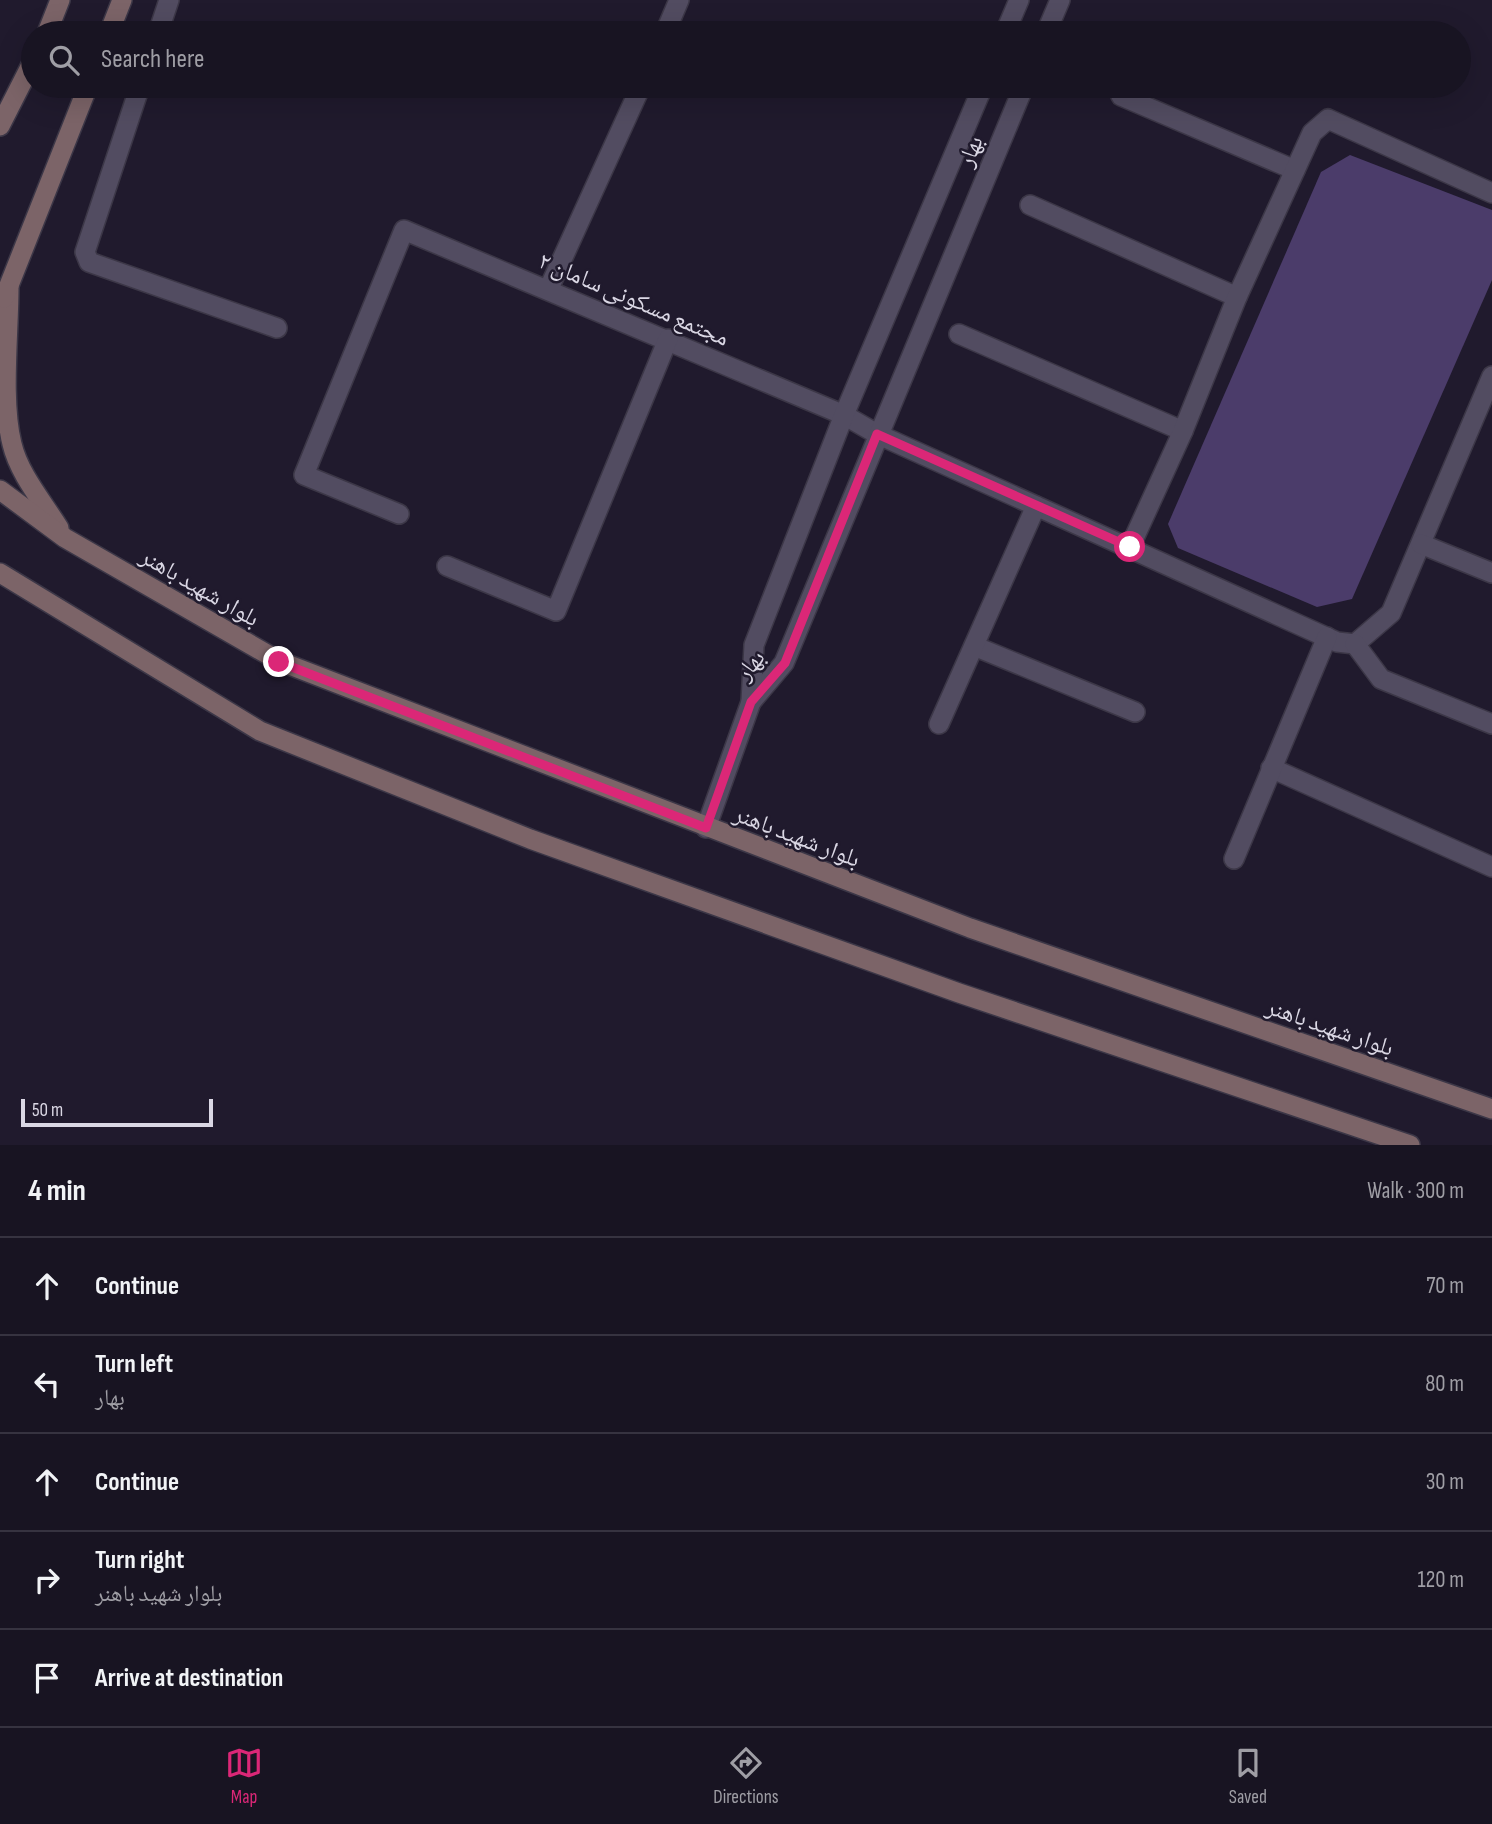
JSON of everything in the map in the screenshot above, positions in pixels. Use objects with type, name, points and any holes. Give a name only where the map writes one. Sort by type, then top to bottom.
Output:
[{"type":"main road","points":[[52,21],[60,0]]},
{"type":"main road","points":[[114,21],[122,0]]},
{"type":"main road","points":[[0,126],[21,85]]},
{"type":"main road","points":[[0,305],[83,98]]},
{"type":"main road","points":[[9,287],[8,420],[12,445],[20,466],[65,538]]},
{"type":"main road","name":"بلوار شهید باهنر","points":[[0,490],[65,538],[279,662],[971,928],[1492,1109]]},
{"type":"main road","points":[[0,573],[260,731],[530,839],[959,993],[1410,1145]]},
{"type":"street","points":[[162,21],[169,0]]},
{"type":"street","points":[[670,21],[680,0]]},
{"type":"street","points":[[1010,21],[1019,0]]},
{"type":"street","points":[[1051,21],[1060,0]]},
{"type":"street","points":[[136,98],[85,252],[89,262],[277,328]]},
{"type":"street","points":[[549,288],[636,98]]},
{"type":"street","name":"بهار","points":[[751,702],[754,645],[844,415],[978,98]]},
{"type":"street","name":"بهار","points":[[751,702],[785,663],[877,434],[1019,98]]},
{"type":"street","points":[[1126,98],[1295,170]]},
{"type":"street","points":[[1130,547],[1183,431],[1237,297],[1312,133],[1328,119],[1492,193]]},
{"type":"street","points":[[1030,205],[1237,297]]},
{"type":"street","name":"مجتمع مسکونی سامان ۲","points":[[399,514],[304,475],[404,230],[549,288],[844,415],[877,434],[1326,637],[1355,644]]},
{"type":"street","points":[[959,334],[1183,431]]},
{"type":"street","points":[[447,566],[556,611],[668,339]]},
{"type":"street","points":[[1492,376],[1391,613],[1355,644],[1381,679],[1492,724]]},
{"type":"street","points":[[939,724],[1036,506]]},
{"type":"street","points":[[1421,544],[1492,573]]},
{"type":"street","points":[[1234,859],[1326,637]]},
{"type":"street","points":[[974,646],[1135,712]]},
{"type":"street","points":[[706,828],[751,702]]},
{"type":"street","points":[[1272,768],[1492,867]]},
{"type":"shaded area","points":[[1350,155],[1492,210],[1492,280],[1352,599],[1317,607],[1178,548],[1168,524],[1321,172]]},
{"type":"route","points":[[279,662],[706,828],[751,702],[785,663],[877,434],[1130,547]]}]
